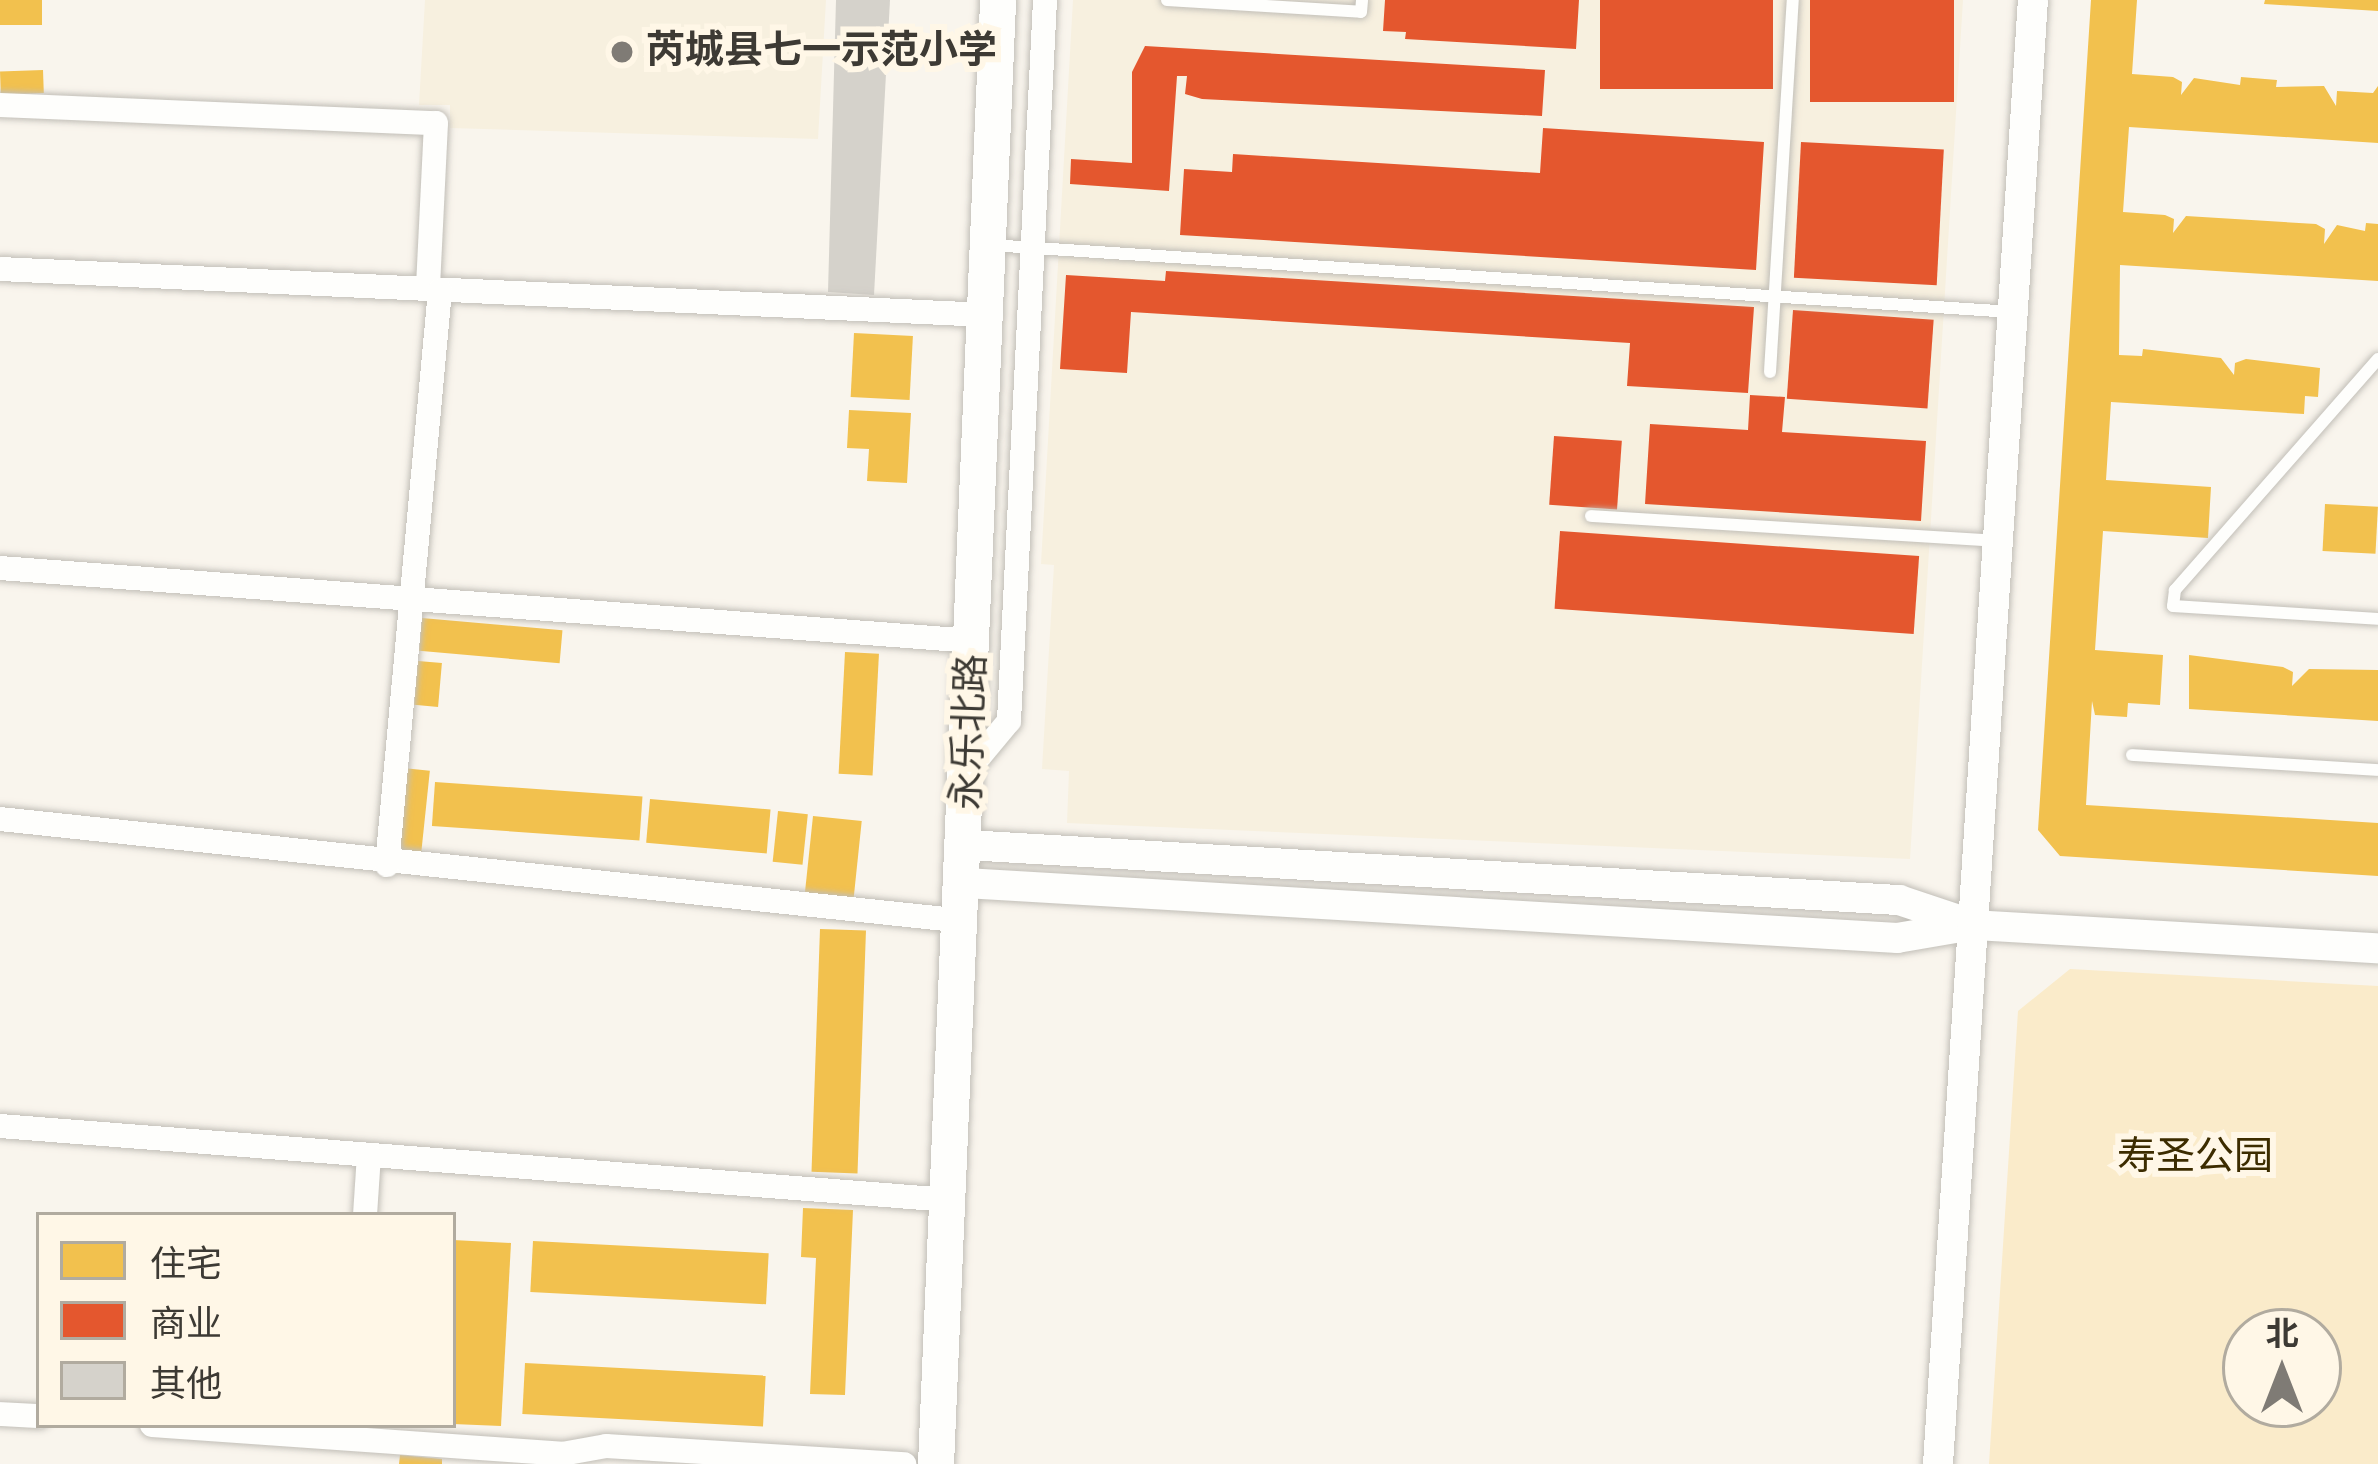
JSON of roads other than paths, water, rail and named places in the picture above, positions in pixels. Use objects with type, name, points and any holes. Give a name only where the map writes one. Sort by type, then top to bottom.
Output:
[{"type":"main road","name":"永乐北路","points":[[936,1464],[964,921],[998,0]]},
{"type":"street","points":[[969,769],[1009,721],[1045,0]]},
{"type":"street","points":[[1938,1464],[2033,0]]},
{"type":"street","points":[[0,105],[436,123],[434,289],[386,865]]},
{"type":"street","points":[[0,269],[987,315]]},
{"type":"street","points":[[0,568],[974,641]]},
{"type":"street","points":[[0,819],[386,865],[964,921]]},
{"type":"street","points":[[967,845],[1899,900],[1973,925]]},
{"type":"street","points":[[965,883],[1897,938],[1973,925],[2378,949]]},
{"type":"street","points":[[0,1126],[950,1201]]},
{"type":"street","points":[[365,1212],[369,1155]]},
{"type":"street","points":[[0,1414],[36,1417]]},
{"type":"street","points":[[185,1428],[562,1459],[606,1445],[904,1464]]},
{"type":"lane","points":[[1167,0],[1361,12],[1362,0]]},
{"type":"lane","points":[[1770,372],[1793,0]]},
{"type":"lane","points":[[989,245],[2013,313]]},
{"type":"lane","points":[[2378,359],[2175,590],[2174,606],[2378,619]]},
{"type":"lane","points":[[1591,516],[1998,541]]},
{"type":"lane","points":[[2132,754],[2378,770]]},
{"type":"place","name":"芮城县七一示范小学","points":[[622,52]]},
{"type":"park label","name":"寿圣公园","points":[[2195,1158]]}]
